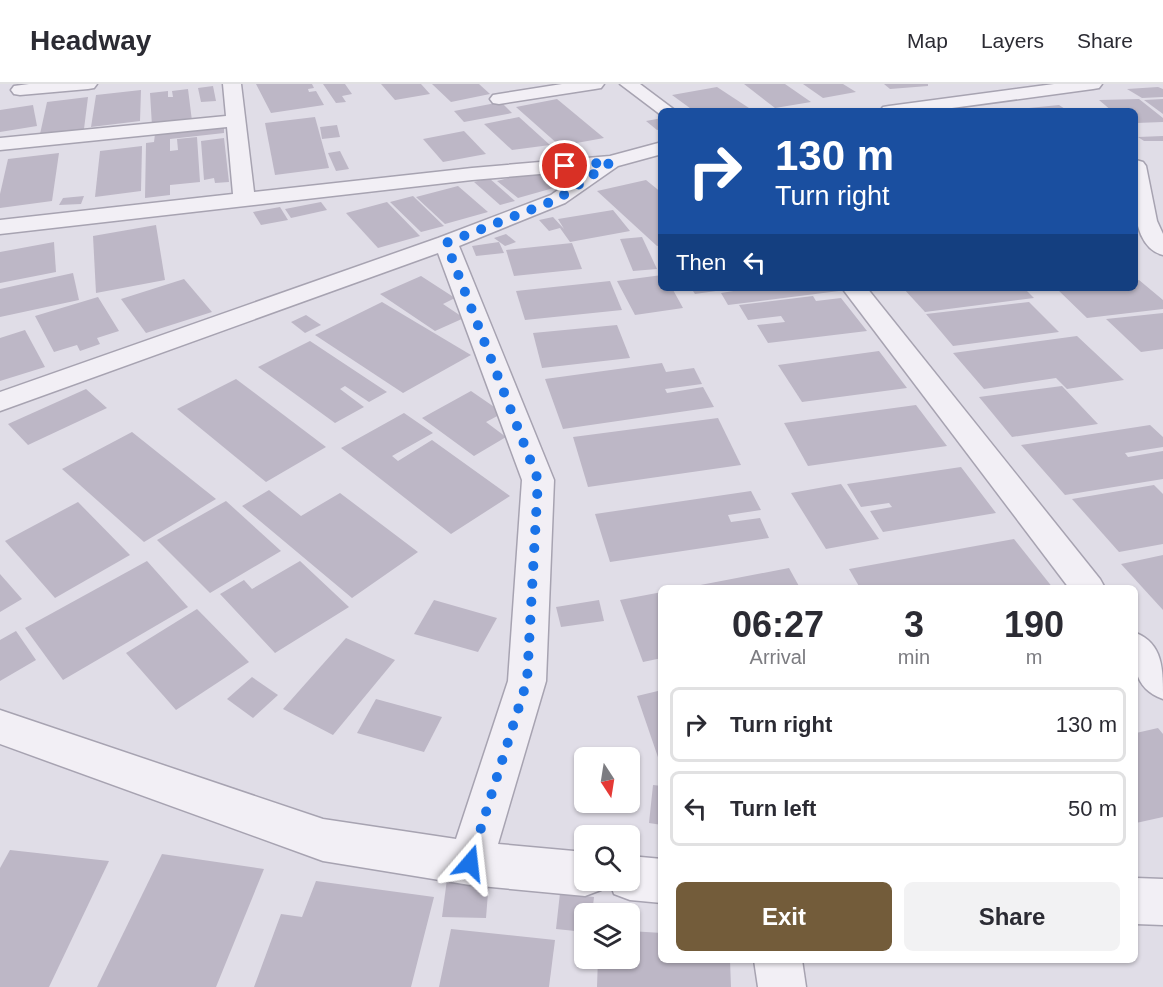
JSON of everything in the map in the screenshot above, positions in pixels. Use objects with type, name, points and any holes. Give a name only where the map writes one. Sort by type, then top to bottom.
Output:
[{"type":"street","points":[[20,90],[88,84]]},
{"type":"street","points":[[232,84],[244,200]]},
{"type":"street","points":[[499,99],[595,84]]},
{"type":"street","points":[[629,84],[663,108]]},
{"type":"street","points":[[944,84],[959,101]]},
{"type":"street","points":[[889,106],[959,101],[1093,84]]},
{"type":"street","points":[[1055,88],[1078,105]]},
{"type":"street","points":[[0,144],[237,120]]},
{"type":"street","points":[[0,227],[472,174],[611,162],[658,149]]},
{"type":"street","points":[[0,402],[446,243],[558,199],[611,162]]},
{"type":"street","points":[[1138,172],[1146,223],[1156,243],[1163,248]]},
{"type":"street","points":[[446,243],[538,480],[527,681],[470,863]]},
{"type":"street","points":[[856,291],[1086,585]]},
{"type":"street","points":[[1138,651],[1163,683]]},
{"type":"street","points":[[0,728],[323,840],[470,863],[574,873]]},
{"type":"street","points":[[640,879],[658,881]]},
{"type":"street","points":[[1138,901],[1163,902]]},
{"type":"street","points":[[778,963],[782,987]]},
{"type":"building","points":[[256,84],[312,84],[314,88],[308,89],[309,92],[316,91],[324,105],[271,113]]},
{"type":"building","points":[[323,84],[345,84],[352,94],[342,96],[346,102],[336,103]]},
{"type":"building","points":[[381,84],[421,84],[430,94],[395,100]]},
{"type":"building","points":[[432,84],[479,84],[490,94],[451,102]]},
{"type":"building","points":[[744,84],[785,84],[811,102],[775,108]]},
{"type":"building","points":[[803,84],[843,84],[856,92],[823,98]]},
{"type":"building","points":[[884,84],[928,84],[928,86],[890,89]]},
{"type":"building","points":[[213,86],[216,101],[201,102],[198,88]]},
{"type":"building","points":[[717,87],[749,108],[690,108],[672,95]]},
{"type":"building","points":[[1158,87],[1163,89],[1163,97],[1142,98],[1127,89]]},
{"type":"building","points":[[188,89],[192,121],[152,126],[150,93],[168,91],[168,97],[173,97],[172,91]]},
{"type":"building","points":[[141,90],[140,121],[91,127],[96,95]]},
{"type":"building","points":[[88,97],[84,129],[40,134],[47,102]]},
{"type":"building","points":[[557,99],[604,138],[560,146],[516,107]]},
{"type":"building","points":[[1139,99],[1163,118],[1163,122],[1138,123],[1138,108],[1108,108],[1099,100]]},
{"type":"building","points":[[1163,99],[1163,114],[1144,100]]},
{"type":"building","points":[[501,102],[512,113],[464,122],[454,111]]},
{"type":"building","points":[[33,105],[37,126],[0,132],[0,110]]},
{"type":"building","points":[[1059,105],[1064,108],[1029,108]]},
{"type":"building","points":[[315,117],[329,168],[275,175],[265,123]]},
{"type":"building","points":[[519,117],[550,145],[512,150],[484,124]]},
{"type":"building","points":[[658,119],[658,130],[657,130],[646,121]]},
{"type":"building","points":[[337,125],[340,137],[322,139],[320,127]]},
{"type":"building","points":[[224,127],[224,133],[170,139],[170,151],[178,150],[177,139],[197,137],[200,182],[170,185],[170,195],[145,198],[146,143],[154,142],[155,134]]},
{"type":"building","points":[[464,131],[486,154],[443,162],[423,139]]},
{"type":"building","points":[[1163,136],[1163,141],[1144,141],[1138,137]]},
{"type":"building","points":[[224,138],[229,182],[215,183],[214,178],[204,180],[201,141]]},
{"type":"building","points":[[142,146],[141,191],[95,197],[100,151]]},
{"type":"building","points":[[340,151],[349,169],[336,171],[328,153]]},
{"type":"building","points":[[59,153],[52,201],[0,208],[0,194],[8,159]]},
{"type":"building","points":[[535,171],[557,187],[518,198],[497,181]]},
{"type":"building","points":[[489,178],[515,201],[500,205],[474,182]]},
{"type":"building","points":[[646,180],[658,190],[658,246],[657,246],[597,191]]},
{"type":"building","points":[[458,186],[488,212],[445,224],[416,197]]},
{"type":"building","points":[[84,196],[81,204],[59,205],[63,198]]},
{"type":"building","points":[[413,196],[444,226],[421,232],[390,202]]},
{"type":"building","points":[[321,202],[327,210],[291,218],[285,209]]},
{"type":"building","points":[[387,202],[420,236],[378,248],[346,213]]},
{"type":"building","points":[[280,207],[288,220],[261,225],[253,212]]},
{"type":"building","points":[[613,210],[630,231],[570,242],[560,228],[549,231],[539,220],[553,217],[564,229],[558,219]]},
{"type":"building","points":[[156,225],[165,280],[96,293],[93,236]]},
{"type":"building","points":[[506,234],[516,242],[505,246],[494,238]]},
{"type":"building","points":[[642,237],[657,269],[633,271],[620,239]]},
{"type":"building","points":[[54,242],[56,272],[0,283],[0,252]]},
{"type":"building","points":[[499,242],[504,253],[476,256],[472,246]]},
{"type":"building","points":[[572,243],[582,269],[514,276],[506,250]]},
{"type":"building","points":[[73,273],[79,300],[0,317],[0,289]]},
{"type":"building","points":[[421,276],[455,298],[443,304],[464,318],[435,331],[380,294]]},
{"type":"building","points":[[658,276],[658,291],[674,291],[683,308],[635,315],[617,281]]},
{"type":"building","points":[[184,279],[212,312],[146,333],[121,299]]},
{"type":"building","points":[[1138,280],[1163,300],[1163,309],[1087,318],[1059,291],[1138,291]]},
{"type":"building","points":[[610,281],[622,310],[525,320],[516,291]]},
{"type":"building","points":[[693,291],[716,291],[695,294]]},
{"type":"building","points":[[733,291],[839,291],[728,305],[721,293]]},
{"type":"building","points":[[906,291],[1027,291],[1034,298],[925,312]]},
{"type":"building","points":[[813,296],[816,301],[841,298],[867,331],[768,343],[757,325],[785,322],[781,316],[748,320],[739,305]]},
{"type":"building","points":[[98,297],[119,331],[97,338],[100,344],[80,351],[77,345],[54,352],[35,316]]},
{"type":"building","points":[[382,302],[471,355],[403,393],[315,335]]},
{"type":"building","points":[[1029,302],[1059,332],[953,346],[926,314]]},
{"type":"building","points":[[1163,313],[1163,349],[1141,352],[1106,319]]},
{"type":"building","points":[[306,315],[321,325],[305,333],[291,322]]},
{"type":"building","points":[[617,325],[630,358],[542,368],[533,333]]},
{"type":"building","points":[[25,330],[45,367],[0,381],[0,338]]},
{"type":"building","points":[[1077,336],[1124,380],[1067,389],[1056,378],[984,389],[953,353]]},
{"type":"building","points":[[310,341],[387,392],[369,402],[345,386],[340,389],[364,407],[335,423],[258,367]]},
{"type":"building","points":[[879,351],[907,388],[802,402],[778,365]]},
{"type":"building","points":[[662,363],[666,372],[694,368],[702,384],[665,389],[667,393],[703,387],[714,407],[563,429],[545,379]]},
{"type":"building","points":[[236,379],[326,447],[266,482],[177,409]]},
{"type":"building","points":[[1062,386],[1098,424],[1012,437],[979,397]]},
{"type":"building","points":[[86,389],[107,408],[28,445],[8,424]]},
{"type":"building","points":[[471,391],[503,413],[486,422],[506,437],[474,456],[422,418]]},
{"type":"building","points":[[916,405],[947,446],[808,466],[784,423]]},
{"type":"building","points":[[404,413],[433,433],[392,456],[398,461],[432,440],[510,496],[451,534],[341,448]]},
{"type":"building","points":[[718,418],[741,465],[588,487],[573,437]]},
{"type":"building","points":[[1150,425],[1163,437],[1163,447],[1125,453],[1128,457],[1163,451],[1163,479],[1065,495],[1021,445]]},
{"type":"building","points":[[132,432],[216,499],[144,542],[62,469]]},
{"type":"building","points":[[961,467],[996,513],[883,532],[870,511],[892,507],[889,503],[861,507],[847,484]]},
{"type":"building","points":[[841,484],[879,539],[826,549],[791,493]]},
{"type":"building","points":[[1154,485],[1163,494],[1163,544],[1119,552],[1072,499]]},
{"type":"building","points":[[269,490],[301,516],[340,493],[418,552],[352,598],[242,506]]},
{"type":"building","points":[[751,491],[761,510],[728,515],[731,522],[760,518],[769,538],[610,562],[595,514]]},
{"type":"building","points":[[226,501],[281,551],[210,593],[157,540]]},
{"type":"building","points":[[78,502],[130,555],[55,598],[5,541]]},
{"type":"building","points":[[1014,539],[1051,585],[858,585],[849,569]]},
{"type":"building","points":[[1163,555],[1163,610],[1121,564]]},
{"type":"building","points":[[147,561],[188,607],[63,680],[25,628]]},
{"type":"building","points":[[300,561],[349,607],[275,653],[220,594],[244,580],[252,589]]},
{"type":"building","points":[[789,568],[798,585],[700,585]]},
{"type":"building","points":[[0,574],[22,599],[0,612]]},
{"type":"building","points":[[658,593],[658,659],[643,662],[620,600]]},
{"type":"building","points":[[434,600],[497,618],[478,652],[414,634]]},
{"type":"building","points":[[599,600],[604,621],[561,627],[556,607]]},
{"type":"building","points":[[197,609],[249,662],[176,710],[126,653]]},
{"type":"building","points":[[16,631],[36,660],[0,681],[0,640]]},
{"type":"building","points":[[346,638],[395,660],[333,735],[283,709]]},
{"type":"building","points":[[252,677],[278,695],[253,718],[227,699]]},
{"type":"building","points":[[658,691],[658,757],[637,696]]},
{"type":"building","points":[[376,699],[442,717],[424,752],[357,733]]},
{"type":"building","points":[[1158,728],[1163,734],[1163,817],[1138,823],[1138,733]]},
{"type":"building","points":[[653,785],[658,786],[658,824],[649,823]]},
{"type":"building","points":[[10,850],[109,861],[49,987],[0,987],[0,868]]},
{"type":"building","points":[[162,854],[264,869],[216,987],[97,987]]},
{"type":"building","points":[[447,879],[489,880],[486,918],[442,917]]},
{"type":"building","points":[[316,881],[434,897],[411,987],[254,987],[281,914],[302,917]]},
{"type":"building","points":[[560,893],[594,897],[593,903],[574,903],[574,931],[556,929]]},
{"type":"building","points":[[451,929],[555,940],[549,987],[439,987]]},
{"type":"building","points":[[640,932],[658,933],[658,963],[730,963],[731,987],[597,987],[598,969],[640,969]]},
{"type":"route","points":[[470,863],[527,681],[538,480],[446,243],[558,199],[611,162],[565,166]]}]
